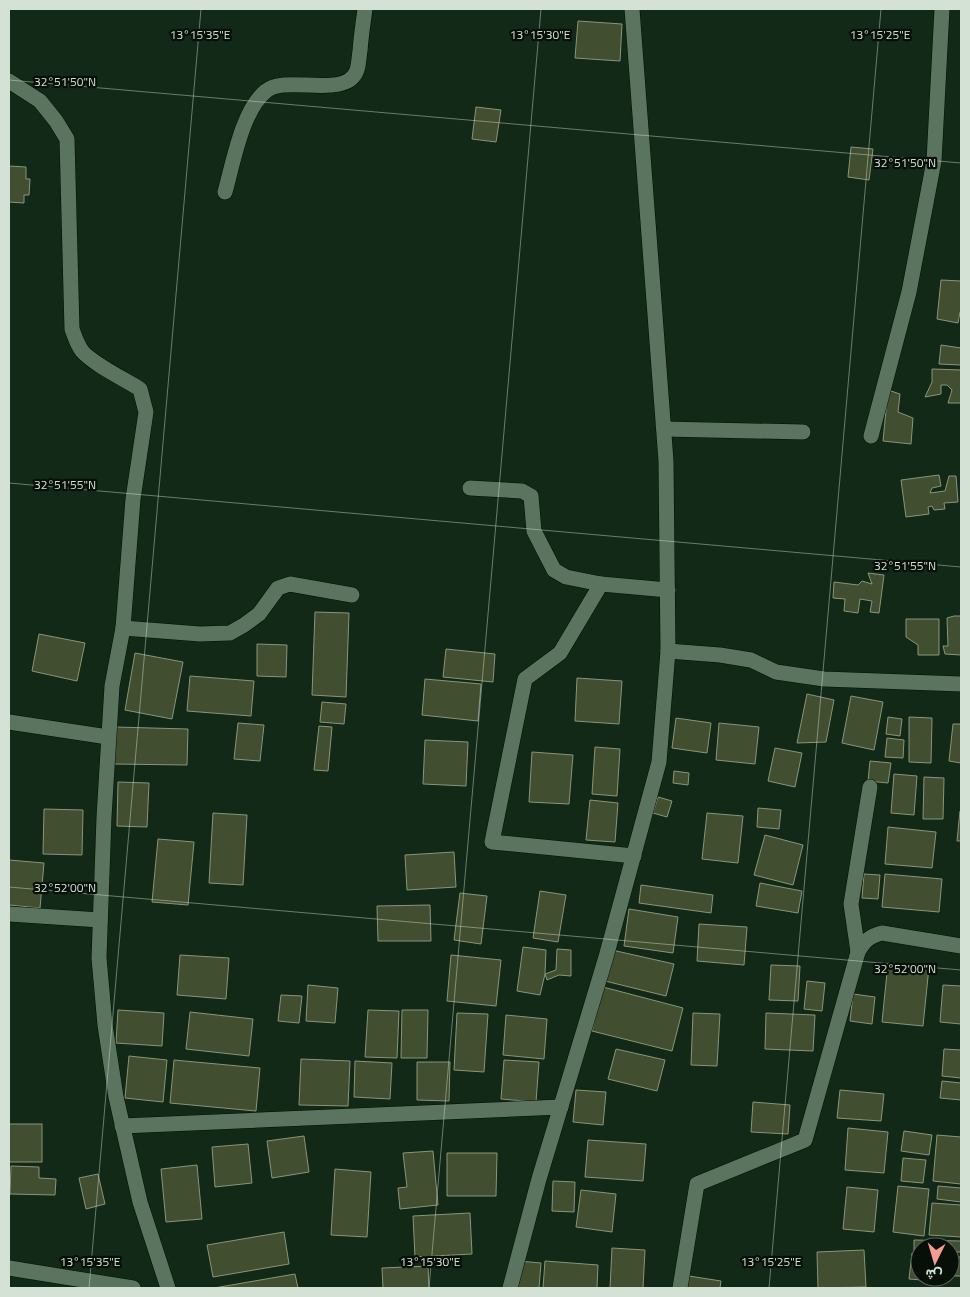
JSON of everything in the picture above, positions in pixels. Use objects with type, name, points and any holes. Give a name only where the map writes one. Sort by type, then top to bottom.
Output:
[{"type":"street","points":[[225,192],[244,122],[264,91],[273,86],[289,84],[336,85],[346,82],[357,71],[365,9]]},
{"type":"street","points":[[510,1288],[539,1179],[606,957],[659,762],[668,651],[666,461],[632,9]]},
{"type":"street","points":[[871,436],[909,292],[934,161],[942,9]]},
{"type":"street","points":[[9,81],[40,101],[56,121],[67,140],[72,329],[76,342],[84,353],[92,359],[140,389],[146,412],[133,500],[123,628],[112,686],[108,737],[99,958],[105,1025],[122,1126],[140,1202],[168,1288]]},
{"type":"street","points":[[664,428],[803,432]]},
{"type":"street","points":[[470,488],[522,491],[531,496],[534,531],[554,570],[566,576],[601,584],[668,590]]},
{"type":"street","points":[[123,628],[200,634],[230,632],[259,614],[278,588],[290,584],[352,595]]},
{"type":"street","points":[[601,584],[560,653],[525,680],[492,842],[634,856]]},
{"type":"street","points":[[668,651],[720,655],[751,660],[776,672],[824,679],[961,684]]},
{"type":"street","points":[[9,722],[108,737]]},
{"type":"street","points":[[858,952],[851,904],[870,787]]},
{"type":"street","points":[[9,914],[100,920]]},
{"type":"street","points":[[680,1288],[697,1184],[806,1140],[858,952],[864,942],[874,935],[882,933],[961,946]]},
{"type":"street","points":[[122,1126],[561,1107]]},
{"type":"street","points":[[9,1268],[134,1288]]},
{"type":"building","points":[[578,21],[622,24],[620,61],[575,58]]},
{"type":"building","points":[[476,107],[501,110],[496,142],[472,139]]},
{"type":"building","points":[[851,147],[873,149],[869,180],[848,177]]},
{"type":"building","points":[[9,166],[26,167],[26,179],[30,179],[29,195],[24,195],[24,203],[9,202]]},
{"type":"building","points":[[941,280],[961,281],[961,312],[958,323],[937,319]]},
{"type":"building","points":[[941,345],[961,348],[961,365],[939,364]]},
{"type":"building","points":[[932,369],[961,370],[961,403],[948,403],[952,390],[947,385],[941,385],[941,394],[925,397],[932,382]]},
{"type":"building","points":[[888,390],[900,394],[898,412],[913,418],[911,444],[883,441]]},
{"type":"building","points":[[939,475],[941,486],[932,488],[930,493],[945,491],[949,476],[956,476],[958,502],[944,503],[945,509],[934,510],[932,506],[928,507],[929,514],[906,517],[901,480]]},
{"type":"building","points":[[868,573],[884,575],[879,613],[870,612],[872,601],[860,599],[858,613],[844,611],[845,599],[833,598],[834,582],[858,585],[862,581],[872,584]]},
{"type":"building","points":[[315,612],[349,613],[346,697],[312,695]]},
{"type":"building","points":[[961,616],[961,655],[945,654],[943,646],[948,646],[947,618]]},
{"type":"building","points":[[906,619],[939,619],[939,655],[918,655],[918,645],[906,637]]},
{"type":"building","points":[[39,634],[85,643],[77,681],[32,671]]},
{"type":"building","points":[[257,644],[287,645],[286,677],[257,676]]},
{"type":"building","points":[[446,649],[495,654],[493,682],[443,677]]},
{"type":"building","points":[[135,653],[183,662],[172,719],[125,710]]},
{"type":"building","points":[[190,676],[254,681],[251,716],[187,711]]},
{"type":"building","points":[[577,678],[622,681],[619,724],[575,721]]},
{"type":"building","points":[[425,679],[481,684],[478,721],[422,715]]},
{"type":"building","points":[[807,694],[834,700],[826,742],[797,743]]},
{"type":"building","points":[[851,696],[883,702],[874,750],[842,743]]},
{"type":"building","points":[[322,702],[346,704],[344,724],[320,722]]},
{"type":"building","points":[[888,717],[902,719],[900,736],[886,734]]},
{"type":"building","points":[[909,717],[932,718],[931,763],[909,762]]},
{"type":"building","points":[[676,718],[711,723],[707,753],[672,748]]},
{"type":"building","points":[[238,723],[264,725],[260,761],[234,759]]},
{"type":"building","points":[[719,723],[759,727],[755,764],[716,760]]},
{"type":"building","points":[[953,724],[961,724],[961,763],[949,761]]},
{"type":"building","points":[[319,726],[332,727],[328,771],[314,770]]},
{"type":"building","points":[[115,727],[188,729],[187,765],[114,764]]},
{"type":"building","points":[[887,738],[904,740],[903,758],[885,757]]},
{"type":"building","points":[[425,740],[468,742],[466,786],[423,784]]},
{"type":"building","points":[[595,747],[620,749],[617,796],[592,794]]},
{"type":"building","points":[[775,748],[802,753],[795,787],[768,781]]},
{"type":"building","points":[[532,752],[573,755],[569,804],[529,802]]},
{"type":"building","points":[[870,761],[891,763],[888,783],[868,781]]},
{"type":"building","points":[[674,771],[689,773],[688,785],[673,783]]},
{"type":"building","points":[[894,774],[917,776],[914,815],[891,813]]},
{"type":"building","points":[[924,777],[944,778],[943,819],[923,819]]},
{"type":"building","points":[[118,782],[149,783],[147,827],[117,826]]},
{"type":"building","points":[[658,797],[672,801],[667,817],[653,813]]},
{"type":"building","points":[[590,800],[618,803],[615,842],[586,840]]},
{"type":"building","points":[[758,808],[781,810],[779,829],[757,827]]},
{"type":"building","points":[[44,809],[83,810],[82,855],[43,854]]},
{"type":"building","points":[[960,811],[961,841],[957,841]]},
{"type":"building","points":[[213,813],[247,815],[243,885],[209,883]]},
{"type":"building","points":[[707,813],[743,816],[738,863],[702,859]]},
{"type":"building","points":[[888,827],[936,832],[932,868],[885,864]]},
{"type":"building","points":[[765,835],[803,845],[793,885],[754,875]]},
{"type":"building","points":[[158,839],[194,842],[188,905],[152,902]]},
{"type":"building","points":[[454,852],[456,887],[407,890],[405,855]]},
{"type":"building","points":[[9,860],[44,863],[40,908],[9,905]]},
{"type":"building","points":[[864,874],[880,875],[878,899],[862,898]]},
{"type":"building","points":[[885,874],[942,879],[939,912],[882,907]]},
{"type":"building","points":[[760,883],[802,891],[798,913],[756,906]]},
{"type":"building","points":[[641,885],[713,895],[711,913],[639,903]]},
{"type":"building","points":[[540,891],[566,895],[558,942],[533,938]]},
{"type":"building","points":[[460,893],[487,896],[481,944],[454,940]]},
{"type":"building","points":[[430,905],[431,941],[378,941],[377,906]]},
{"type":"building","points":[[629,909],[678,917],[673,953],[624,946]]},
{"type":"building","points":[[699,924],[747,927],[744,965],[697,961]]},
{"type":"building","points":[[523,947],[546,950],[545,974],[540,995],[517,991]]},
{"type":"building","points":[[557,949],[571,950],[571,976],[559,975],[547,980],[545,974],[556,970]]},
{"type":"building","points":[[612,950],[674,964],[666,996],[605,981]]},
{"type":"building","points":[[180,955],[229,958],[226,999],[177,995]]},
{"type":"building","points":[[451,955],[501,960],[496,1006],[447,1001]]},
{"type":"building","points":[[888,963],[929,967],[923,1026],[882,1022]]},
{"type":"building","points":[[771,965],[800,966],[798,1001],[769,1000]]},
{"type":"building","points":[[807,981],[825,983],[822,1011],[804,1009]]},
{"type":"building","points":[[308,985],[338,988],[335,1023],[306,1021]]},
{"type":"building","points":[[943,985],[961,986],[961,1024],[940,1022]]},
{"type":"building","points":[[603,987],[683,1008],[672,1051],[592,1031]]},
{"type":"building","points":[[853,994],[875,997],[872,1024],[850,1021]]},
{"type":"building","points":[[281,995],[302,996],[299,1023],[278,1021]]},
{"type":"building","points":[[118,1010],[164,1013],[162,1046],[116,1043]]},
{"type":"building","points":[[368,1010],[399,1011],[397,1058],[365,1057]]},
{"type":"building","points":[[402,1010],[428,1010],[427,1058],[401,1058]]},
{"type":"building","points":[[190,1012],[253,1019],[249,1056],[186,1049]]},
{"type":"building","points":[[457,1013],[488,1014],[484,1072],[454,1070]]},
{"type":"building","points":[[693,1013],[720,1014],[717,1066],[691,1065]]},
{"type":"building","points":[[766,1013],[815,1015],[813,1051],[765,1049]]},
{"type":"building","points":[[506,1015],[547,1019],[544,1059],[503,1055]]},
{"type":"building","points":[[616,1049],[665,1060],[657,1091],[608,1079]]},
{"type":"building","points":[[944,1049],[961,1050],[961,1078],[942,1076]]},
{"type":"building","points":[[129,1056],[167,1060],[163,1102],[125,1098]]},
{"type":"building","points":[[301,1059],[350,1061],[348,1106],[299,1105]]},
{"type":"building","points":[[174,1060],[260,1068],[256,1111],[170,1103]]},
{"type":"building","points":[[504,1060],[539,1062],[536,1102],[501,1099]]},
{"type":"building","points":[[355,1061],[392,1063],[390,1099],[354,1097]]},
{"type":"building","points":[[417,1062],[450,1062],[449,1101],[417,1100]]},
{"type":"building","points":[[942,1081],[961,1083],[961,1100],[940,1098]]},
{"type":"building","points":[[576,1090],[606,1092],[603,1125],[573,1122]]},
{"type":"building","points":[[840,1090],[884,1094],[881,1121],[837,1118]]},
{"type":"building","points":[[753,1102],[790,1105],[788,1134],[751,1132]]},
{"type":"building","points":[[9,1124],[42,1124],[42,1162],[9,1162]]},
{"type":"building","points":[[848,1128],[888,1132],[884,1173],[845,1170]]},
{"type":"building","points":[[904,1131],[932,1135],[929,1155],[901,1151]]},
{"type":"building","points":[[937,1135],[961,1137],[961,1184],[933,1181]]},
{"type":"building","points":[[304,1136],[309,1172],[272,1178],[267,1141]]},
{"type":"building","points":[[588,1140],[646,1144],[643,1181],[585,1177]]},
{"type":"building","points":[[248,1144],[252,1183],[215,1187],[212,1147]]},
{"type":"building","points":[[433,1151],[438,1205],[400,1209],[398,1188],[407,1187],[403,1153]]},
{"type":"building","points":[[447,1153],[497,1153],[496,1196],[447,1196]]},
{"type":"building","points":[[903,1158],[926,1160],[923,1183],[901,1181]]},
{"type":"building","points":[[197,1165],[202,1219],[166,1222],[161,1169]]},
{"type":"building","points":[[11,1166],[39,1167],[39,1178],[56,1179],[55,1195],[10,1194]]},
{"type":"building","points":[[335,1169],[371,1172],[367,1237],[331,1235]]},
{"type":"building","points":[[98,1174],[105,1204],[86,1209],[79,1178]]},
{"type":"building","points":[[553,1181],[575,1182],[574,1212],[552,1211]]},
{"type":"building","points":[[898,1186],[929,1189],[924,1236],[893,1232]]},
{"type":"building","points":[[938,1186],[961,1188],[961,1202],[937,1199]]},
{"type":"building","points":[[847,1187],[878,1190],[874,1232],[843,1229]]},
{"type":"building","points":[[581,1190],[616,1194],[612,1232],[576,1227]]},
{"type":"building","points":[[932,1203],[961,1205],[961,1237],[929,1235]]},
{"type":"building","points":[[470,1213],[472,1254],[415,1257],[413,1216]]},
{"type":"building","points":[[284,1232],[289,1264],[213,1277],[207,1245]]},
{"type":"building","points":[[612,1248],[645,1250],[643,1288],[610,1288]]},
{"type":"building","points":[[864,1250],[866,1287],[818,1288],[817,1252]]},
{"type":"building","points":[[960,1257],[961,1257],[960,1276]]},
{"type":"building","points":[[519,1261],[541,1263],[539,1288],[517,1288]]},
{"type":"building","points":[[545,1261],[598,1265],[597,1288],[543,1288]]},
{"type":"building","points":[[428,1266],[429,1288],[383,1288],[382,1268]]},
{"type":"building","points":[[295,1274],[298,1288],[214,1288]]},
{"type":"building","points":[[689,1276],[721,1281],[720,1288],[687,1288]]}]
